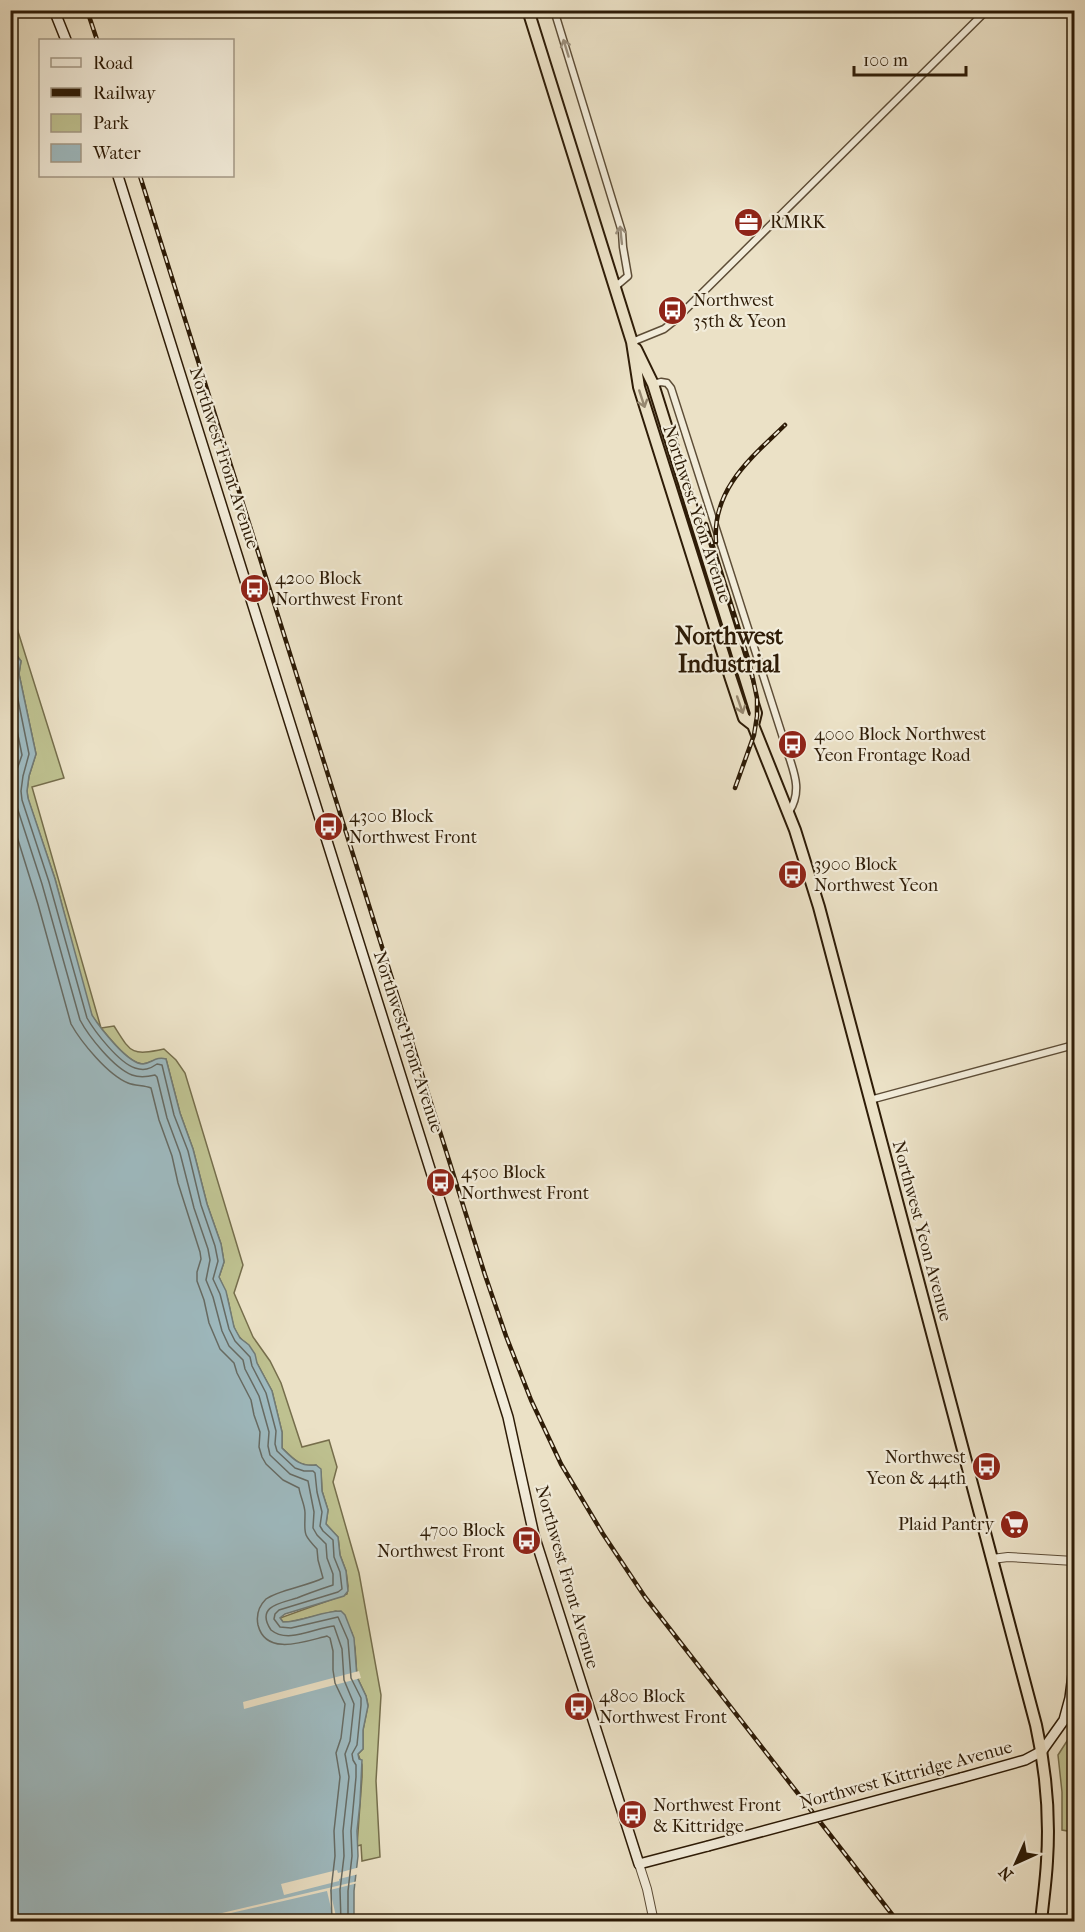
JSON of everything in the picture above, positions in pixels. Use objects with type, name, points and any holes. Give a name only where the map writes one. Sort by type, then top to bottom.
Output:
[{"type":"highway","name":"Northwest Yeon Avenue","points":[[528,10],[632,342],[639,387],[744,718],[753,725],[788,812],[806,861],[819,907],[1042,1751],[1048,1808],[1048,1842],[1041,1922]]},
{"type":"highway","name":"Northwest Yeon Avenue","points":[[632,342],[653,384],[756,713],[753,725]]},
{"type":"main road","points":[[54,10],[66,39]]},
{"type":"main road","name":"Northwest Front Avenue","points":[[118,177],[510,1422],[534,1535],[639,1864]]},
{"type":"main road","points":[[1042,1751],[1064,1720],[1070,1698],[1074,1666]]},
{"type":"main road","name":"Northwest Kittridge Avenue","points":[[639,1864],[961,1778],[1025,1760],[1042,1751]]},
{"type":"street","points":[[554,10],[622,232],[628,276],[615,287]]},
{"type":"street","points":[[632,342],[664,329],[677,318],[987,10]]},
{"type":"street","points":[[653,384],[668,383],[671,388],[785,744],[797,785],[795,802],[788,812]]},
{"type":"street","points":[[870,1100],[1074,1045]]},
{"type":"street","points":[[992,1559],[1008,1557],[1074,1561]]},
{"type":"street","name":"Northwest Front Avenue","points":[[639,1864],[654,1922]]},
{"type":"green space","points":[[10,606],[64,778],[32,787],[101,1028],[92,1016],[88,1004],[55,879],[28,799],[29,776],[36,754],[19,674],[21,661],[12,642]]},
{"type":"green space","points":[[114,1026],[124,1042],[133,1050],[145,1052],[164,1049],[185,1073],[243,1265],[234,1293],[253,1337],[270,1361],[281,1383],[302,1447],[329,1440],[337,1467],[333,1482],[359,1573],[381,1695],[376,1781],[380,1857],[362,1861],[361,1845],[357,1846],[362,1777],[362,1765],[358,1754],[363,1749],[363,1730],[368,1705],[357,1677],[352,1633],[336,1611],[290,1622],[283,1622],[280,1618],[347,1594],[346,1571],[340,1555],[338,1537],[326,1524],[328,1510],[322,1491],[321,1472],[316,1465],[305,1465],[297,1461],[282,1448],[282,1432],[272,1391],[246,1343],[236,1332],[219,1277],[224,1262],[221,1244],[207,1204],[166,1059],[137,1063],[120,1049],[101,1028]]},
{"type":"green space","points":[[1074,1730],[1074,1832],[1062,1830],[1062,1792],[1058,1755]]},
{"type":"water","points":[[10,642],[21,661],[19,674],[36,754],[29,776],[28,798],[55,879],[92,1015],[122,1052],[130,1058],[143,1064],[159,1058],[166,1059],[207,1204],[221,1244],[224,1262],[219,1277],[226,1291],[234,1327],[240,1338],[255,1354],[257,1363],[272,1391],[282,1432],[282,1448],[297,1461],[305,1465],[316,1465],[321,1469],[322,1491],[328,1510],[326,1524],[338,1537],[348,1591],[344,1596],[285,1614],[280,1618],[283,1622],[290,1622],[341,1611],[345,1615],[354,1638],[357,1677],[368,1706],[363,1730],[363,1749],[358,1754],[359,1759],[362,1760],[354,1921],[11,1921]]},
{"type":"pier","points":[[359,1671],[361,1678],[244,1709],[243,1702]]},
{"type":"pier","points":[[360,1867],[359,1874],[284,1895],[281,1884],[337,1870],[338,1873]]},
{"type":"pier","points":[[358,1881],[358,1883],[330,1890],[337,1921],[334,1921],[327,1891],[205,1919],[205,1917]]},
{"type":"railway","points":[[87,10],[97,39]]},
{"type":"railway","points":[[140,177],[485,1275],[531,1400],[561,1464],[603,1534],[645,1597],[898,1922]]},
{"type":"railway","points":[[716,542],[716,523],[727,490],[747,463],[785,425]]},
{"type":"railway","points":[[706,524],[750,665],[757,698],[754,735],[735,788]]},
{"type":"place","name":"RMRK","points":[[749,222]]},
{"type":"place","name":"Northwest 35th & Yeon","points":[[672,310]]},
{"type":"place","name":"4200 Block Northwest Front","points":[[254,588]]},
{"type":"place","name":"4000 Block Northwest Yeon Frontage Road","points":[[793,744]]},
{"type":"place","name":"4300 Block Northwest Front","points":[[328,826]]},
{"type":"place","name":"3900 Block Northwest Yeon","points":[[793,874]]},
{"type":"place","name":"4500 Block Northwest Front","points":[[440,1182]]},
{"type":"place","name":"Northwest Yeon & 44th","points":[[987,1467]]},
{"type":"place","name":"Plaid Pantry","points":[[1015,1524]]},
{"type":"place","name":"4700 Block Northwest Front","points":[[526,1540]]},
{"type":"place","name":"4800 Block Northwest Front","points":[[578,1706]]},
{"type":"place","name":"Northwest Front & Kittridge","points":[[632,1815]]},
{"type":"district","name":"Northwest Industrial","points":[[729,650]]}]
